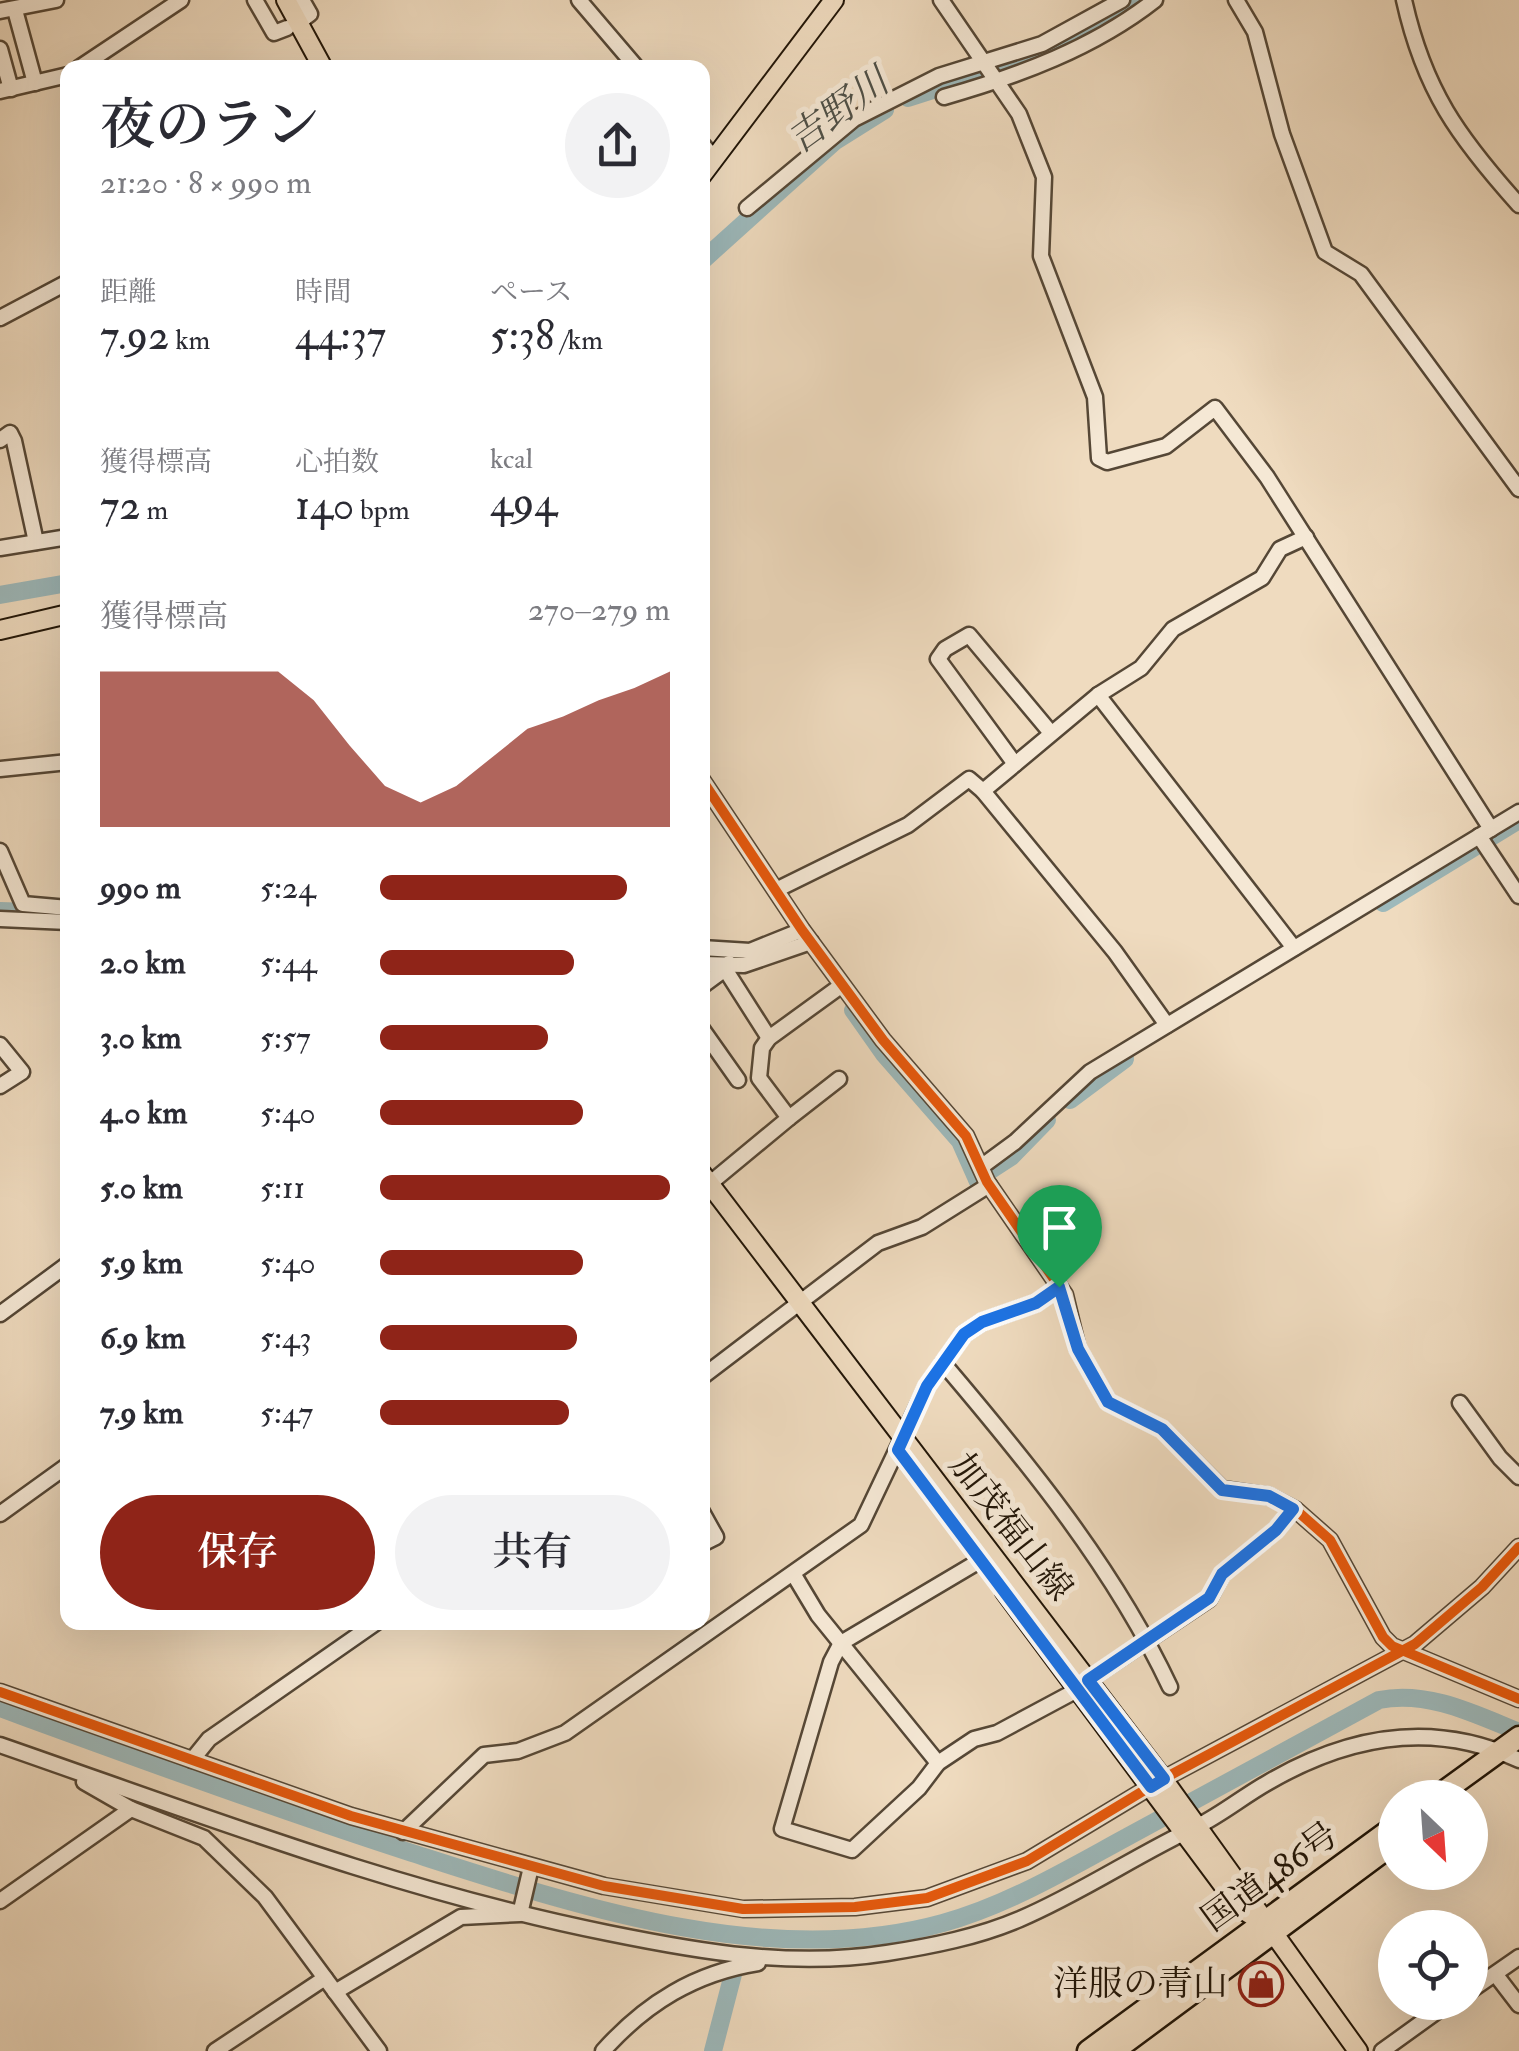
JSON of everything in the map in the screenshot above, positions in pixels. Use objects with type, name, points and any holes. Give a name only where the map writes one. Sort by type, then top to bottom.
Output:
[{"type":"highway","points":[[1465,1780],[1514,1751]]},
{"type":"highway","points":[[1478,1780],[1514,1751]]},
{"type":"highway","name":"国道486号","points":[[1114,2051],[1378,1840]]},
{"type":"highway","name":"国道486号","points":[[1088,2051],[1378,1854]]},
{"type":"main road","points":[[272,0],[317,60]]},
{"type":"main road","points":[[286,0],[306,60]]},
{"type":"main road","points":[[710,150],[834,0]]},
{"type":"main road","points":[[0,630],[60,616]]},
{"type":"main road","name":"加茂福山線","points":[[710,1193],[1190,1826],[1240,1908],[1267,1928],[1358,2051]]},
{"type":"main road","name":"加茂福山線","points":[[901,1445],[981,1560],[1084,1685]]},
{"type":"street","points":[[35,83],[8,10],[56,0]]},
{"type":"street","points":[[92,60],[181,0]]},
{"type":"street","points":[[254,0],[274,32],[293,26],[310,14],[302,0]]},
{"type":"street","points":[[579,0],[630,60]]},
{"type":"street","points":[[941,0],[1000,81],[1019,114],[1044,177],[1040,256],[1095,398],[1099,458],[1107,462],[1166,446],[1215,408],[1306,537],[1519,896]]},
{"type":"street","points":[[746,208],[854,118],[939,76],[1042,44],[1122,0]]},
{"type":"street","points":[[944,97],[1000,81],[1067,54],[1155,0]]},
{"type":"street","points":[[1236,0],[1254,32],[1282,134],[1325,252],[1361,274],[1519,489]]},
{"type":"street","points":[[1404,0],[1416,55],[1436,96],[1519,205]]},
{"type":"street","points":[[0,49],[6,90],[60,77]]},
{"type":"street","points":[[0,318],[60,286]]},
{"type":"street","points":[[0,440],[10,432],[14,441],[36,542]]},
{"type":"street","points":[[983,791],[1098,694],[1141,668],[1174,629],[1262,578],[1280,549],[1306,537]]},
{"type":"street","points":[[0,548],[60,538]]},
{"type":"street","points":[[1015,764],[938,659],[945,649],[969,635],[1052,733]]},
{"type":"street","points":[[1098,694],[1294,948]]},
{"type":"street","points":[[0,769],[60,763]]},
{"type":"street","points":[[776,890],[908,825],[969,779],[1115,952],[1168,1025]]},
{"type":"street","points":[[710,792],[839,987],[966,1136],[985,1175],[1059,1287],[1078,1349],[1108,1402],[1162,1429],[1222,1490],[1269,1496],[1293,1509],[1340,1552],[1383,1636],[1403,1652],[1433,1660],[1519,1699]]},
{"type":"street","points":[[710,1371],[878,1244],[922,1227],[985,1175],[1090,1072],[1519,812]]},
{"type":"street","points":[[0,851],[23,904],[60,907]]},
{"type":"street","points":[[0,919],[60,922]]},
{"type":"street","points":[[710,963],[807,940]]},
{"type":"street","points":[[710,952],[728,960],[769,1038]]},
{"type":"street","points":[[710,978],[728,960]]},
{"type":"street","points":[[788,1118],[759,1078],[762,1048],[769,1038],[839,987]]},
{"type":"street","points":[[710,1041],[738,1080]]},
{"type":"street","points":[[0,1045],[22,1072],[0,1086]]},
{"type":"street","points":[[710,1180],[840,1079]]},
{"type":"street","points":[[0,1314],[60,1270]]},
{"type":"street","points":[[403,1832],[484,1755],[518,1751],[566,1732],[794,1575],[861,1524],[927,1386],[964,1334],[982,1322],[1018,1312],[1059,1287]]},
{"type":"street","points":[[943,1363],[1031,1472],[1148,1640],[1170,1686]]},
{"type":"street","points":[[1460,1403],[1519,1477]]},
{"type":"street","points":[[0,1514],[60,1471]]},
{"type":"street","points":[[981,1560],[842,1643],[831,1662],[782,1830],[852,1850],[919,1788],[938,1763],[974,1739],[997,1733],[1084,1685],[1209,1598],[1222,1574],[1276,1530],[1293,1509]]},
{"type":"street","points":[[0,1692],[403,1832],[604,1886],[743,1909],[855,1907],[927,1898],[1027,1861],[1403,1652],[1457,1610],[1519,1547]]},
{"type":"street","points":[[794,1575],[842,1643],[938,1763]]},
{"type":"street","points":[[192,1760],[209,1738],[365,1630]]},
{"type":"street","points":[[603,2051],[648,2008],[720,1969],[779,1960],[880,1954],[940,1944],[1020,1919],[1268,1782],[1350,1745],[1387,1737],[1442,1736],[1514,1751]]},
{"type":"street","points":[[0,1745],[260,1839],[439,1896],[702,1952],[779,1960]]},
{"type":"street","points":[[74,1771],[74,1776],[131,1809],[204,1838],[265,1896],[379,2051]]},
{"type":"street","points":[[0,1900],[131,1809]]},
{"type":"street","points":[[520,1914],[531,1867]]},
{"type":"street","points":[[336,1992],[461,1917],[520,1914]]},
{"type":"street","points":[[1488,1980],[1519,1957]]},
{"type":"street","points":[[1496,1975],[1519,2006]]},
{"type":"street","points":[[215,2051],[325,1978]]},
{"type":"street","points":[[1382,2051],[1425,2020]]},
{"type":"waterway","name":"吉野川","points":[[908,98],[1042,55],[1141,0]]},
{"type":"waterway","name":"吉野川","points":[[710,254],[834,142],[885,110]]},
{"type":"waterway","name":"吉野川","points":[[0,595],[60,584]]},
{"type":"waterway","points":[[1383,903],[1519,820]]},
{"type":"waterway","points":[[0,911],[60,913]]},
{"type":"waterway","points":[[853,1010],[884,1054],[960,1141],[980,1186]]},
{"type":"waterway","points":[[1070,1100],[1125,1059]]},
{"type":"waterway","points":[[977,1179],[1011,1157],[1047,1120]]},
{"type":"waterway","points":[[0,1708],[308,1818],[540,1893],[674,1926],[810,1940],[877,1936],[943,1923],[991,1906],[1060,1874],[1379,1700],[1433,1701],[1519,1732]]},
{"type":"waterway","points":[[713,2051],[738,1955]]},
{"type":"cycle path","points":[[710,792],[802,930],[883,1040],[966,1136],[987,1182],[1065,1295],[1078,1349],[1108,1402],[1162,1429],[1222,1489],[1269,1496],[1296,1510],[1330,1540],[1383,1637],[1392,1646],[1519,1699]]},
{"type":"cycle path","points":[[0,1692],[351,1816],[604,1886],[743,1909],[855,1907],[927,1898],[1027,1861],[1163,1779],[1415,1644],[1482,1587],[1519,1547]]},
{"type":"place","name":"洋服の青山","points":[[1261,1984]]},
{"type":"route","points":[[1059,1287],[1065,1295],[1078,1349],[1108,1402],[1162,1429],[1222,1490],[1269,1496],[1293,1509],[1276,1530],[1222,1574],[1209,1598],[1088,1680],[1164,1779],[1151,1787],[898,1450],[927,1386],[964,1334],[982,1322],[1018,1312],[1059,1287]]}]
